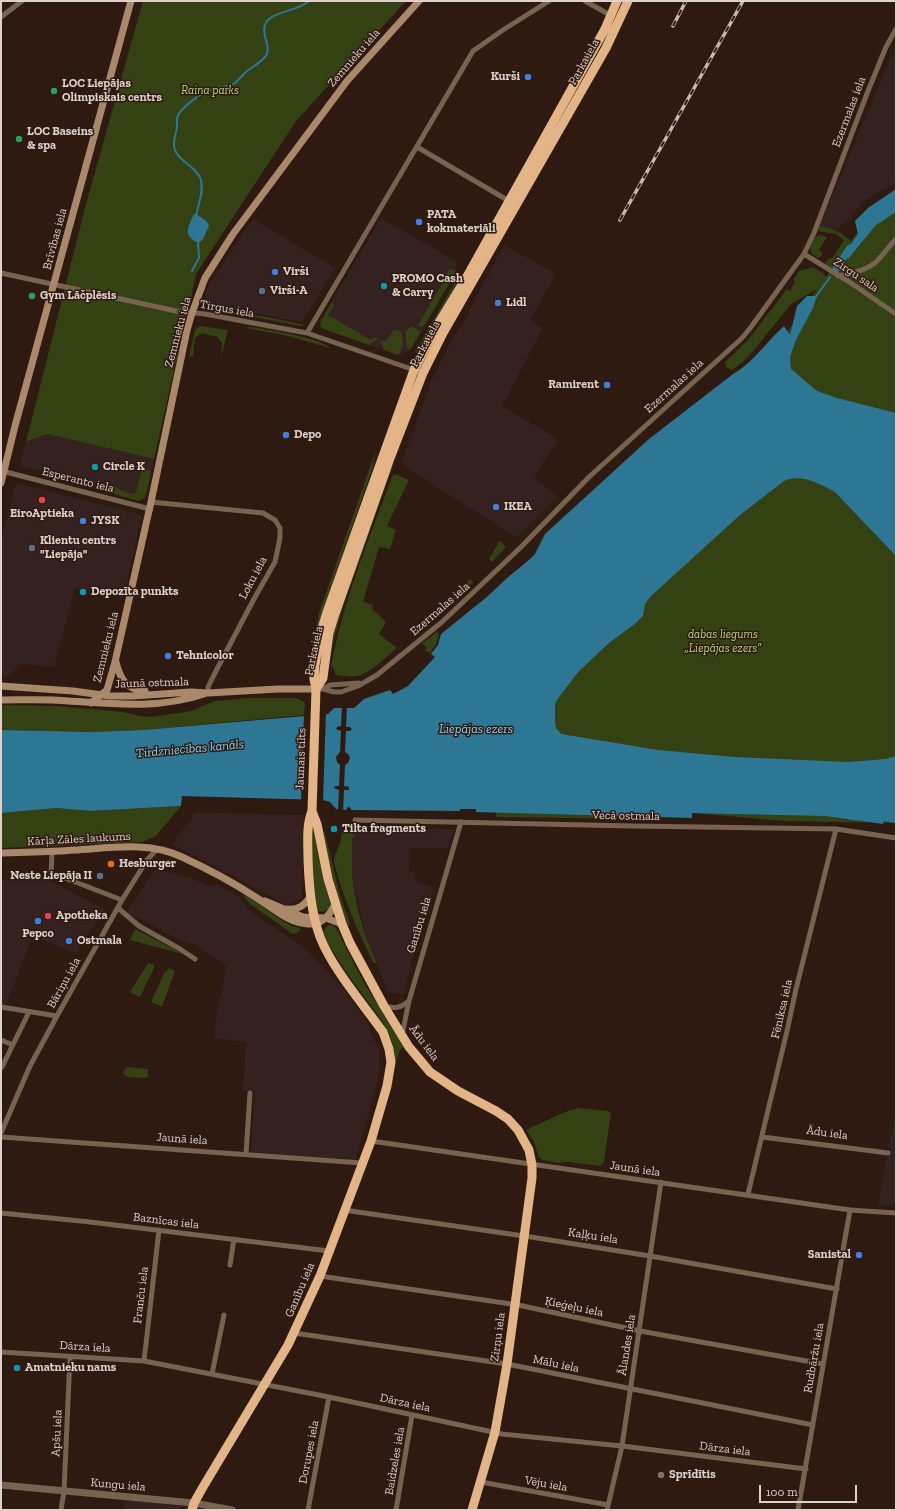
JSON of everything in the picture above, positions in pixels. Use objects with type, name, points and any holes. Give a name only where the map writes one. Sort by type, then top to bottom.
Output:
[{"type":"highway","name":"Parka iela","points":[[418,371],[443,334],[606,48],[615,17],[617,1]]},
{"type":"highway","name":"Parka iela","points":[[320,689],[329,634],[335,614],[384,475],[418,371],[435,329],[509,201],[601,36],[628,1]]},
{"type":"highway","name":"Jaunais tilts","points":[[312,811],[315,708],[320,689]]},
{"type":"highway","points":[[312,811],[308,827],[310,897],[315,921]]},
{"type":"highway","points":[[312,811],[315,817],[323,862],[335,904]]},
{"type":"highway","name":"Ādu iela","points":[[335,904],[350,942],[384,1006],[409,1047],[430,1072],[458,1091],[496,1111],[508,1120],[521,1134],[529,1150],[532,1165]]},
{"type":"highway","name":"Ganību iela","points":[[193,1506],[294,1333],[320,1276],[371,1142],[387,1086],[391,1062],[389,1049],[383,1032],[335,965],[320,937],[315,921]]},
{"type":"highway","name":"Zirņu iela","points":[[472,1510],[495,1432],[515,1304],[532,1178],[532,1165]]},
{"type":"main road","name":"Brīvības iela","points":[[1,483],[2,471],[131,1]]},
{"type":"main road","name":"Zemnieku iela","points":[[91,703],[107,690],[115,662],[192,313],[206,278],[233,234],[347,81],[419,1]]},
{"type":"main road","points":[[115,662],[119,675],[131,688],[139,691],[163,693]]},
{"type":"main road","name":"Jaunā ostmala","points":[[1,686],[73,691],[101,695],[133,696],[163,693],[320,689]]},
{"type":"main road","name":"Jaunā ostmala","points":[[1,700],[53,700],[129,705],[158,703],[192,698],[208,693]]},
{"type":"main road","name":"Kārļa Zāles laukums","points":[[1,853],[52,852],[132,846],[158,849]]},
{"type":"main road","points":[[158,849],[181,856],[259,899],[291,919],[305,924],[326,918],[342,924]]},
{"type":"main road","points":[[282,908],[294,910],[301,907],[310,897]]},
{"type":"main road","points":[[259,899],[315,921]]},
{"type":"main road","points":[[326,918],[335,904]]},
{"type":"street","points":[[1,17],[22,1]]},
{"type":"street","points":[[307,333],[473,51],[549,1]]},
{"type":"street","points":[[585,1],[615,17]]},
{"type":"street","name":"Ezermalas iela","points":[[320,689],[341,692],[364,683],[388,666],[456,610],[521,547],[589,477],[729,351],[751,327],[804,254],[814,233],[874,76],[886,47],[896,29]]},
{"type":"street","points":[[417,147],[509,201]]},
{"type":"street","points":[[838,276],[857,272],[876,262],[896,239]]},
{"type":"street","name":"Zirgu sala","points":[[804,254],[820,262],[838,276],[896,314]]},
{"type":"street","name":"Tirgus iela","points":[[1,273],[176,310],[307,333],[418,371]]},
{"type":"street","name":"Esperanto iela","points":[[2,471],[150,505]]},
{"type":"street","name":"Loku iela","points":[[150,505],[263,513],[275,520],[280,528],[280,538],[275,562],[217,669],[208,687],[208,693]]},
{"type":"street","name":"Vecā ostmala","points":[[355,820],[836,829],[896,838]]},
{"type":"street","name":"Ganību iela","points":[[402,1035],[409,1002],[461,822]]},
{"type":"street","name":"Fēniksa iela","points":[[748,1194],[836,829]]},
{"type":"street","name":"Bāriņu iela","points":[[1,1133],[30,1066],[57,1016],[122,900],[147,860],[158,849]]},
{"type":"street","points":[[52,852],[51,875],[64,878],[122,900]]},
{"type":"street","points":[[118,908],[139,926],[195,959]]},
{"type":"street","points":[[384,1006],[395,1009],[409,1002]]},
{"type":"street","points":[[1,1007],[57,1016]]},
{"type":"street","points":[[2,1068],[29,1012]]},
{"type":"street","points":[[1,1040],[13,1045]]},
{"type":"street","points":[[246,1154],[250,1093]]},
{"type":"street","name":"Jaunā iela","points":[[1,1137],[362,1163]]},
{"type":"street","name":"Ādu iela","points":[[762,1137],[888,1153]]},
{"type":"street","name":"Jaunā iela","points":[[371,1142],[748,1194],[850,1210],[896,1213]]},
{"type":"street","name":"Ālandes iela","points":[[608,1508],[622,1446],[662,1182]]},
{"type":"street","name":"Kaļķu iela","points":[[344,1210],[650,1256],[837,1290]]},
{"type":"street","name":"Rudbāržu iela","points":[[798,1510],[850,1210]]},
{"type":"street","name":"Baznīcas iela","points":[[1,1213],[159,1230],[329,1251]]},
{"type":"street","name":"Franču iela","points":[[144,1361],[159,1230]]},
{"type":"street","points":[[230,1265],[234,1240]]},
{"type":"street","name":"Ķieģeļu iela","points":[[320,1276],[515,1304],[640,1331],[823,1364]]},
{"type":"street","points":[[212,1374],[224,1315]]},
{"type":"street","name":"Mālu iela","points":[[294,1333],[506,1364],[813,1425]]},
{"type":"street","name":"Dārza iela","points":[[1,1352],[144,1361],[329,1397],[502,1434],[622,1446],[806,1469]]},
{"type":"street","name":"Apšu iela","points":[[61,1510],[64,1491],[70,1357]]},
{"type":"street","name":"Dorupes iela","points":[[308,1510],[329,1397]]},
{"type":"street","name":"Baidzeles iela","points":[[396,1510],[412,1415]]},
{"type":"street","name":"Vēju iela","points":[[481,1482],[608,1508]]},
{"type":"street","name":"Kungu iela","points":[[1,1485],[232,1510]]},
{"type":"shaded area","points":[[896,45],[896,183],[865,200],[836,231],[820,225]]},
{"type":"shaded area","points":[[381,218],[456,261],[456,272],[410,350],[399,355],[321,328],[320,326],[320,322]]},
{"type":"shaded area","points":[[253,219],[335,268],[302,322],[210,307],[206,303],[205,293],[209,285]]},
{"type":"shaded area","points":[[504,245],[556,274],[530,320],[543,328],[502,406],[558,439],[534,478],[558,496],[517,538],[401,464],[431,382],[451,341],[468,315],[475,298]]},
{"type":"shaded area","points":[[46,434],[154,459],[147,494],[136,496],[19,466],[26,442]]},
{"type":"shaded area","points":[[16,483],[138,514],[141,517],[127,583],[121,595],[75,588],[54,667],[19,664],[10,676],[1,675],[1,542]]},
{"type":"shaded area","points":[[195,813],[304,815],[302,898],[287,905],[172,844]]},
{"type":"shaded area","points":[[389,828],[454,829],[448,848],[410,848],[409,871],[415,874],[414,878],[418,882],[433,888],[403,995],[388,992],[368,942],[355,891],[352,872],[352,838],[354,837],[354,829],[389,830]]},
{"type":"shaded area","points":[[156,869],[193,879],[211,887],[217,884],[240,897],[250,912],[303,946],[343,988],[366,1020],[379,1050],[380,1070],[356,1160],[251,1152],[255,1091],[243,1090],[246,1042],[213,1038],[226,966],[196,945],[178,939],[127,912]]},
{"type":"shaded area","name":"Ostmala","points":[[45,878],[105,909],[76,954],[33,935],[6,1005],[1,1005],[2,880]]},
{"type":"shaded area","points":[[896,1110],[896,1199],[891,1206],[878,1204]]},
{"type":"shaded area","points":[[125,1500],[179,1504],[179,1510],[124,1510]]},
{"type":"green space","name":"Raiņa parks","points":[[143,1],[406,1],[296,121],[196,274],[191,298],[193,295],[189,304],[154,459],[47,434],[26,442],[86,204]]},
{"type":"green space","name":"dabas liegums „Liepājas ezers”","points":[[896,204],[896,823],[785,821],[692,813],[642,816],[642,819],[496,817],[491,633],[761,370],[817,289],[791,304],[743,362],[732,370],[726,367],[725,362],[748,340],[787,289],[790,291],[795,282],[793,280],[799,271],[813,267],[823,273],[826,277],[832,268],[825,263],[829,258],[832,259],[844,240],[836,234],[818,231],[820,225],[839,232],[851,241],[864,223]]},
{"type":"green space","points":[[820,235],[827,237],[819,250],[823,253],[818,258],[811,253],[810,248],[815,237]]},
{"type":"green space","points":[[450,268],[456,272],[424,326],[421,327],[418,325]]},
{"type":"green space","points":[[458,277],[457,283],[417,354],[415,352]]},
{"type":"green space","points":[[332,302],[334,305],[328,315],[371,340],[374,337],[378,339],[369,345],[321,328],[320,322]]},
{"type":"green space","points":[[208,309],[267,317],[304,325],[300,326],[254,317],[208,311]]},
{"type":"green space","points":[[201,326],[228,330],[221,357],[222,343],[217,337],[202,333],[195,338],[193,356],[189,357],[195,329]]},
{"type":"green space","points":[[412,326],[421,332],[410,350],[407,347],[405,331]]},
{"type":"green space","points":[[250,327],[305,337],[325,344],[330,348],[288,336],[246,328]]},
{"type":"green space","points":[[393,331],[401,331],[403,341],[403,347],[398,355],[384,350],[380,341],[386,341]]},
{"type":"green space","points":[[376,450],[372,470],[322,612],[311,662],[309,662],[319,613]]},
{"type":"green space","points":[[391,467],[392,468],[343,607],[334,639],[329,665],[334,632]]},
{"type":"green space","points":[[142,469],[151,471],[145,498],[138,501],[114,494],[112,490],[113,487],[127,493],[136,493]]},
{"type":"green space","points":[[395,474],[409,480],[387,526],[396,530],[390,549],[379,547],[363,602],[373,605],[372,609],[386,622],[379,634],[397,648],[374,668],[363,674],[358,676],[336,675],[333,667],[331,667],[342,618],[366,546],[393,475]]},
{"type":"green space","points":[[495,540],[501,542],[506,547],[492,562],[489,559],[499,542]]},
{"type":"green space","points":[[470,579],[473,582],[459,596],[429,622],[427,620],[454,597]]},
{"type":"green space","points":[[437,632],[439,634],[436,644],[430,653],[425,650],[427,648],[422,643]]},
{"type":"green space","points":[[247,698],[295,698],[305,703],[304,715],[143,730],[92,732],[1,730],[1,705],[54,706],[124,712],[139,716],[152,717],[191,711],[215,701]]},
{"type":"green space","points":[[181,806],[156,836],[142,842],[1,848],[1,813],[57,808],[90,811]]},
{"type":"green space","points":[[320,825],[326,837],[340,896],[350,924],[348,926],[334,889]]},
{"type":"green space","points":[[348,825],[354,825],[354,838],[352,838],[352,872],[357,907],[367,940],[376,962],[374,964],[346,902],[334,862],[341,840],[342,831],[348,831]]},
{"type":"green space","points":[[312,826],[324,882],[331,904],[329,909],[323,912],[316,911],[311,874]]},
{"type":"green space","points":[[243,895],[251,898],[278,918],[292,926],[300,928],[299,932],[293,934],[250,904]]},
{"type":"green space","points":[[328,925],[332,925],[336,928],[363,981],[404,1047],[400,1050],[393,1070],[395,1054],[391,1038],[382,1021],[346,972],[326,940],[323,933]]},
{"type":"green space","points":[[135,929],[183,954],[130,940]]},
{"type":"green space","points":[[148,963],[154,965],[154,968],[140,997],[130,992]]},
{"type":"green space","points":[[168,968],[174,970],[174,973],[162,1007],[151,1002],[165,971],[167,971]]},
{"type":"green space","points":[[127,1067],[147,1069],[148,1076],[146,1078],[132,1078],[126,1076],[123,1072]]},
{"type":"green space","points":[[578,1108],[608,1111],[611,1113],[604,1162],[600,1166],[567,1162],[557,1163],[539,1158],[534,1142],[526,1130],[565,1112]]},
{"type":"water","points":[[896,189],[896,212],[876,225],[848,259],[845,253],[858,234],[855,221],[868,208]]},
{"type":"water","points":[[194,214],[205,220],[209,226],[203,239],[199,243],[188,234],[188,227]]},
{"type":"water","name":"Liepājas ezers","points":[[807,296],[817,296],[813,308],[796,340],[790,357],[791,369],[817,391],[837,398],[896,413],[896,556],[835,492],[810,480],[797,478],[784,481],[740,515],[651,596],[645,604],[643,616],[609,643],[578,672],[557,700],[555,705],[556,728],[561,734],[658,750],[735,757],[848,762],[886,759],[896,756],[896,823],[884,821],[883,824],[825,816],[692,813],[692,818],[476,812],[476,809],[460,809],[460,811],[351,810],[351,808],[348,807],[346,810],[336,809],[330,802],[323,800],[182,796],[181,806],[90,811],[57,808],[1,813],[1,730],[92,732],[143,730],[328,714],[334,708],[354,708],[364,699],[390,690],[393,694],[408,686],[435,657],[431,654],[438,645],[441,634],[529,560],[535,554],[545,534],[649,439],[747,364],[784,326],[790,335],[797,306]]},
{"type":"pier","points":[[342,706],[347,706],[346,727],[350,727],[352,729],[350,731],[346,731],[345,752],[350,758],[348,763],[345,765],[344,786],[349,787],[349,790],[344,790],[343,812],[338,811],[339,790],[334,788],[335,786],[339,786],[340,765],[337,762],[336,757],[340,752],[341,731],[336,729],[337,727],[341,726]]},
{"type":"pier","points":[[326,712],[323,802],[301,801],[304,713]]},
{"type":"waterway","points":[[196,216],[202,185],[199,175],[181,158],[174,148],[177,118],[179,114],[182,109],[192,101],[212,89],[235,83],[261,61],[265,57],[268,49],[264,29],[268,20],[276,15],[299,7],[309,1]]},
{"type":"waterway","points":[[192,271],[199,258],[198,241]]},
{"type":"waterway","points":[[836,269],[850,248]]},
{"type":"waterway","points":[[815,298],[830,277]]},
{"type":"railway","points":[[673,26],[686,1]]},
{"type":"railway","points":[[620,220],[743,1]]},
{"type":"place","name":"Kurši","points":[[528,77]]},
{"type":"place","name":"LOC Liepājas Olimpiskais centrs","points":[[54,91]]},
{"type":"place","name":"LOC Baseins & spa","points":[[19,139]]},
{"type":"place","name":"PATA kokmateriāli","points":[[419,222]]},
{"type":"place","name":"Virši","points":[[275,272]]},
{"type":"place","name":"PROMO Cash & Carry","points":[[384,286]]},
{"type":"place","name":"Virši-A","points":[[262,291]]},
{"type":"place","name":"Gym Lāčplēsis","points":[[32,296]]},
{"type":"place","name":"Lidl","points":[[498,303]]},
{"type":"place","name":"Ramirent","points":[[607,385]]},
{"type":"place","name":"Depo","points":[[286,435]]},
{"type":"place","name":"Circle K","points":[[95,467]]},
{"type":"place","name":"EiroAptieka","points":[[42,500]]},
{"type":"place","name":"IKEA","points":[[496,507]]},
{"type":"place","name":"JYSK","points":[[83,521]]},
{"type":"place","name":"Klientu centrs \"Liepāja\"","points":[[32,548]]},
{"type":"place","name":"Depozīta punkts","points":[[83,592]]},
{"type":"place","name":"Tehnicolor","points":[[168,656]]},
{"type":"place","name":"Tilta fragments","points":[[334,829]]},
{"type":"place","name":"Hesburger","points":[[111,864]]},
{"type":"place","name":"Neste Liepāja II","points":[[100,876]]},
{"type":"place","name":"Apotheka","points":[[48,916]]},
{"type":"place","name":"Pepco","points":[[38,921]]},
{"type":"place","name":"Ostmala","points":[[69,941]]},
{"type":"place","name":"Sanistal","points":[[859,1255]]},
{"type":"place","name":"Amatnieku nams","points":[[17,1368]]},
{"type":"place","name":"Sprīdītis","points":[[661,1475]]},
{"type":"water label","name":"Tirdzniecības kanāls","points":[[190,749]]}]
